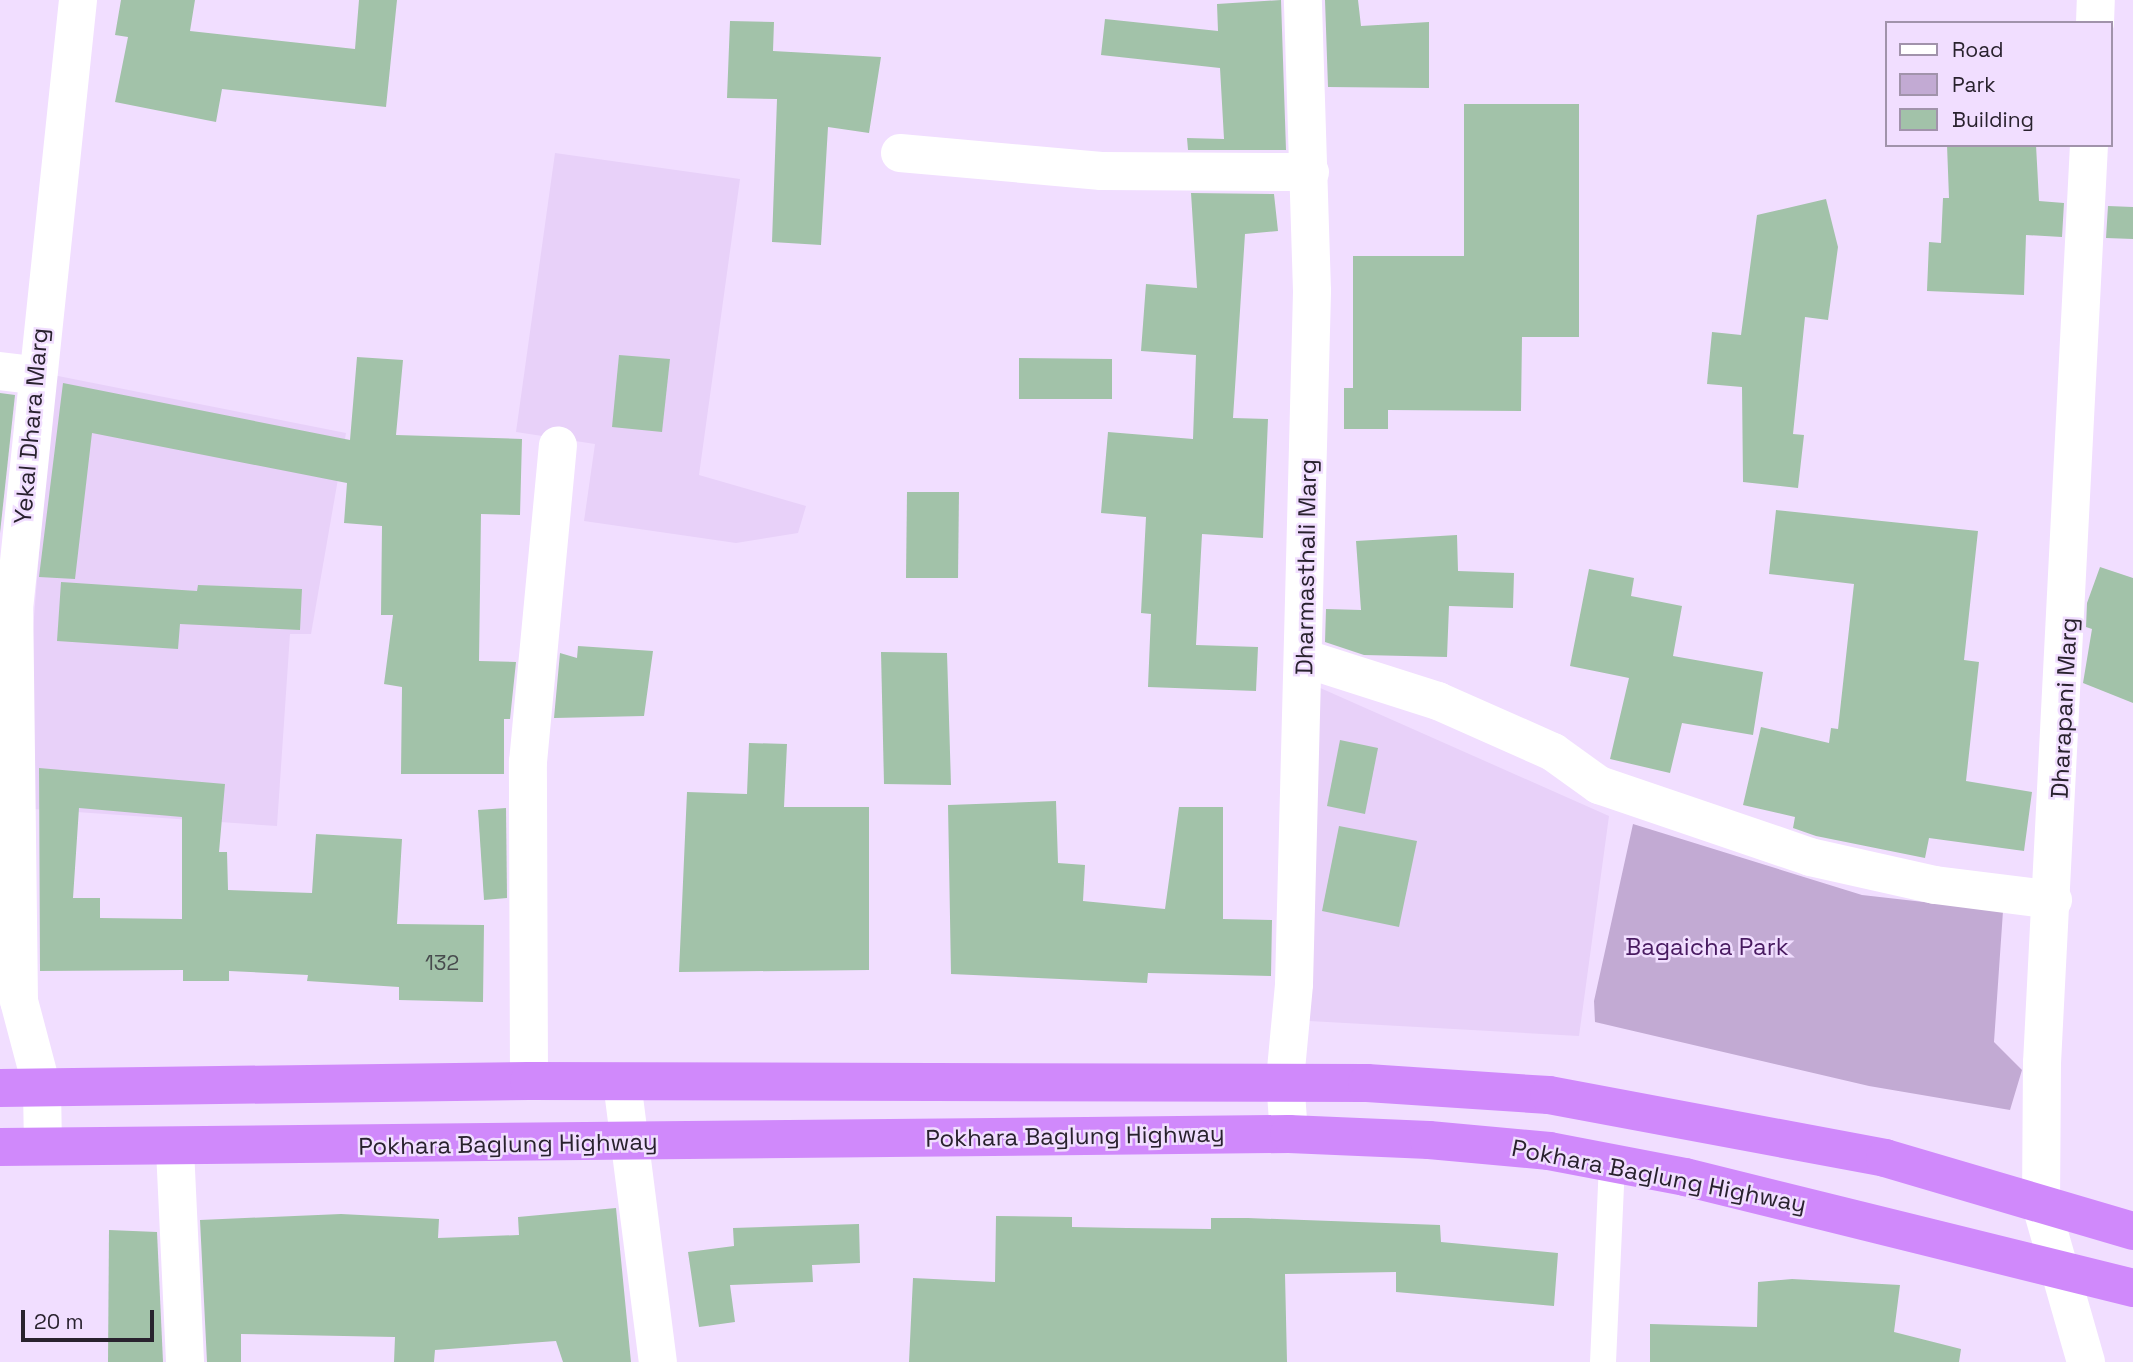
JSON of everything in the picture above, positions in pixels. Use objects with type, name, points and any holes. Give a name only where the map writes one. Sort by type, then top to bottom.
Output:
[{"type":"highway","points":[[0,1088],[529,1081],[1285,1080],[1549,1095],[1885,1158],[2133,1231]]},
{"type":"highway","name":"Pokhara Baglung Highway","points":[[0,1147],[175,1149],[1289,1134],[1429,1140],[1612,1164],[1815,1205],[2133,1288]]},
{"type":"street","name":"Yekal Dhara Marg","points":[[43,1146],[42,1088],[19,1001],[14,609],[17,373],[78,0]]},
{"type":"street","name":"Dharmasthali Marg","points":[[1289,1134],[1285,1080],[1303,658],[1310,172],[1303,0]]},
{"type":"street","points":[[2095,21],[2096,0]]},
{"type":"street","name":"Dharapani Marg","points":[[2086,1362],[2040,1205],[2089,147]]},
{"type":"street","points":[[900,153],[1101,170],[1310,172]]},
{"type":"street","points":[[529,1081],[528,762],[558,445]]},
{"type":"street","points":[[1303,658],[1438,701],[1553,752],[1599,785],[1810,857],[1935,886],[2053,900]]},
{"type":"street","points":[[622,1082],[627,1142],[658,1362]]},
{"type":"street","points":[[175,1149],[185,1362]]},
{"type":"lane","points":[[1603,1362],[1612,1164]]},
{"type":"shaded area","points":[[555,153],[740,179],[699,475],[806,506],[798,533],[736,543],[584,521],[595,444],[516,432]]},
{"type":"shaded area","points":[[53,375],[346,433],[311,634],[290,634],[277,826],[19,808]]},
{"type":"shaded area","points":[[1309,683],[1609,816],[1579,1036],[1309,1021]]},
{"type":"green space","name":"Bagaicha Park","points":[[1633,824],[1862,895],[2003,911],[1994,1042],[2022,1070],[2010,1110],[1869,1086],[1595,1022],[1594,1001]]},
{"type":"building","points":[[121,0],[195,0],[190,31],[355,49],[359,0],[397,0],[386,107],[222,89],[216,122],[115,102],[128,37],[115,35]]},
{"type":"building","points":[[1281,0],[1286,150],[1188,150],[1187,138],[1224,139],[1220,68],[1101,55],[1105,19],[1218,31],[1217,4]]},
{"type":"building","points":[[1325,0],[1358,0],[1361,26],[1429,22],[1429,88],[1328,87]]},
{"type":"building","points":[[730,21],[774,22],[773,51],[881,57],[869,133],[828,127],[821,245],[772,242],[777,99],[727,98]]},
{"type":"building","points":[[1464,104],[1579,104],[1579,337],[1522,337],[1521,411],[1388,410],[1388,429],[1344,429],[1344,388],[1353,388],[1353,256],[1464,256]]},
{"type":"building","points":[[1947,147],[2036,147],[2039,201],[2064,203],[2062,237],[2026,235],[2024,295],[1927,291],[1929,242],[1941,243],[1943,198],[1949,198]]},
{"type":"building","points":[[1191,193],[1274,194],[1278,231],[1245,234],[1233,418],[1268,419],[1263,538],[1202,534],[1196,645],[1258,647],[1256,691],[1148,687],[1151,614],[1141,613],[1146,517],[1101,513],[1108,432],[1193,439],[1196,355],[1141,351],[1146,284],[1197,288]]},
{"type":"building","points":[[1826,199],[1838,247],[1828,320],[1805,317],[1793,434],[1804,435],[1798,488],[1743,482],[1742,387],[1707,384],[1712,332],[1741,335],[1757,215]]},
{"type":"building","points":[[2108,206],[2133,207],[2133,239],[2106,238]]},
{"type":"building","points":[[619,355],[670,359],[662,432],[612,427]]},
{"type":"building","points":[[357,357],[403,360],[396,435],[522,439],[520,515],[481,514],[479,661],[516,662],[510,719],[504,719],[504,774],[401,774],[402,687],[384,684],[393,615],[381,615],[382,526],[344,523],[347,483],[92,433],[75,579],[39,577],[63,383],[350,440]]},
{"type":"building","points":[[1019,358],[1112,359],[1112,399],[1019,399]]},
{"type":"building","points":[[0,393],[15,395],[0,533]]},
{"type":"building","points":[[907,492],[959,492],[958,578],[906,578]]},
{"type":"building","points":[[1776,510],[1978,531],[1964,660],[1979,662],[1966,781],[2032,792],[2024,851],[1929,838],[1925,858],[1816,836],[1793,828],[1795,817],[1743,805],[1761,727],[1829,743],[1831,728],[1838,729],[1854,584],[1769,574]]},
{"type":"building","points":[[1457,535],[1458,571],[1514,573],[1513,608],[1449,606],[1447,657],[1364,655],[1325,642],[1326,609],[1361,610],[1356,541]]},
{"type":"building","points":[[2100,567],[2133,578],[2133,703],[2083,683],[2092,629],[2086,627],[2087,603]]},
{"type":"building","points":[[1589,569],[1634,578],[1631,596],[1682,606],[1673,656],[1763,672],[1753,735],[1682,723],[1670,773],[1610,759],[1629,678],[1570,666]]},
{"type":"building","points":[[61,582],[197,591],[198,585],[302,589],[300,630],[180,624],[178,649],[57,641]]},
{"type":"building","points":[[578,646],[653,651],[644,716],[554,718],[560,653],[577,658]]},
{"type":"building","points":[[881,652],[947,653],[951,785],[884,784]]},
{"type":"building","points":[[1340,740],[1378,748],[1365,814],[1327,806]]},
{"type":"building","points":[[749,743],[787,744],[784,807],[869,807],[869,970],[679,972],[687,792],[747,794]]},
{"type":"building","points":[[39,768],[225,784],[219,852],[227,852],[228,890],[312,893],[316,834],[402,839],[397,924],[484,925],[483,1002],[399,1000],[399,987],[307,981],[308,975],[229,971],[229,981],[183,981],[183,970],[40,971]],"holes":[[[79,808],[182,817],[182,919],[100,918],[100,898],[73,898]]]},
{"type":"building","points":[[1056,801],[1058,863],[1085,865],[1083,901],[1165,909],[1179,807],[1223,807],[1223,919],[1272,920],[1271,976],[1148,973],[1147,983],[951,974],[948,805]]},
{"type":"building","points":[[506,808],[507,898],[484,900],[478,810]]},
{"type":"building","points":[[1339,826],[1417,841],[1399,927],[1322,911]]},
{"type":"building","points":[[616,1208],[631,1362],[563,1362],[556,1341],[435,1350],[434,1362],[394,1362],[395,1337],[241,1334],[241,1362],[207,1362],[200,1220],[341,1214],[439,1219],[438,1238],[519,1235],[518,1217]]},
{"type":"building","points":[[996,1216],[1072,1217],[1072,1227],[1211,1229],[1211,1218],[1440,1225],[1441,1242],[1558,1253],[1554,1306],[1396,1292],[1396,1272],[1285,1274],[1287,1362],[909,1362],[913,1278],[995,1282]]},
{"type":"building","points":[[859,1224],[860,1263],[812,1265],[813,1282],[730,1285],[735,1322],[699,1327],[688,1252],[734,1246],[733,1228]]},
{"type":"building","points":[[109,1230],[157,1232],[163,1362],[108,1362]]},
{"type":"building","points":[[1792,1279],[1900,1285],[1894,1332],[1961,1349],[1959,1362],[1650,1362],[1650,1324],[1757,1327],[1758,1282]]}]
